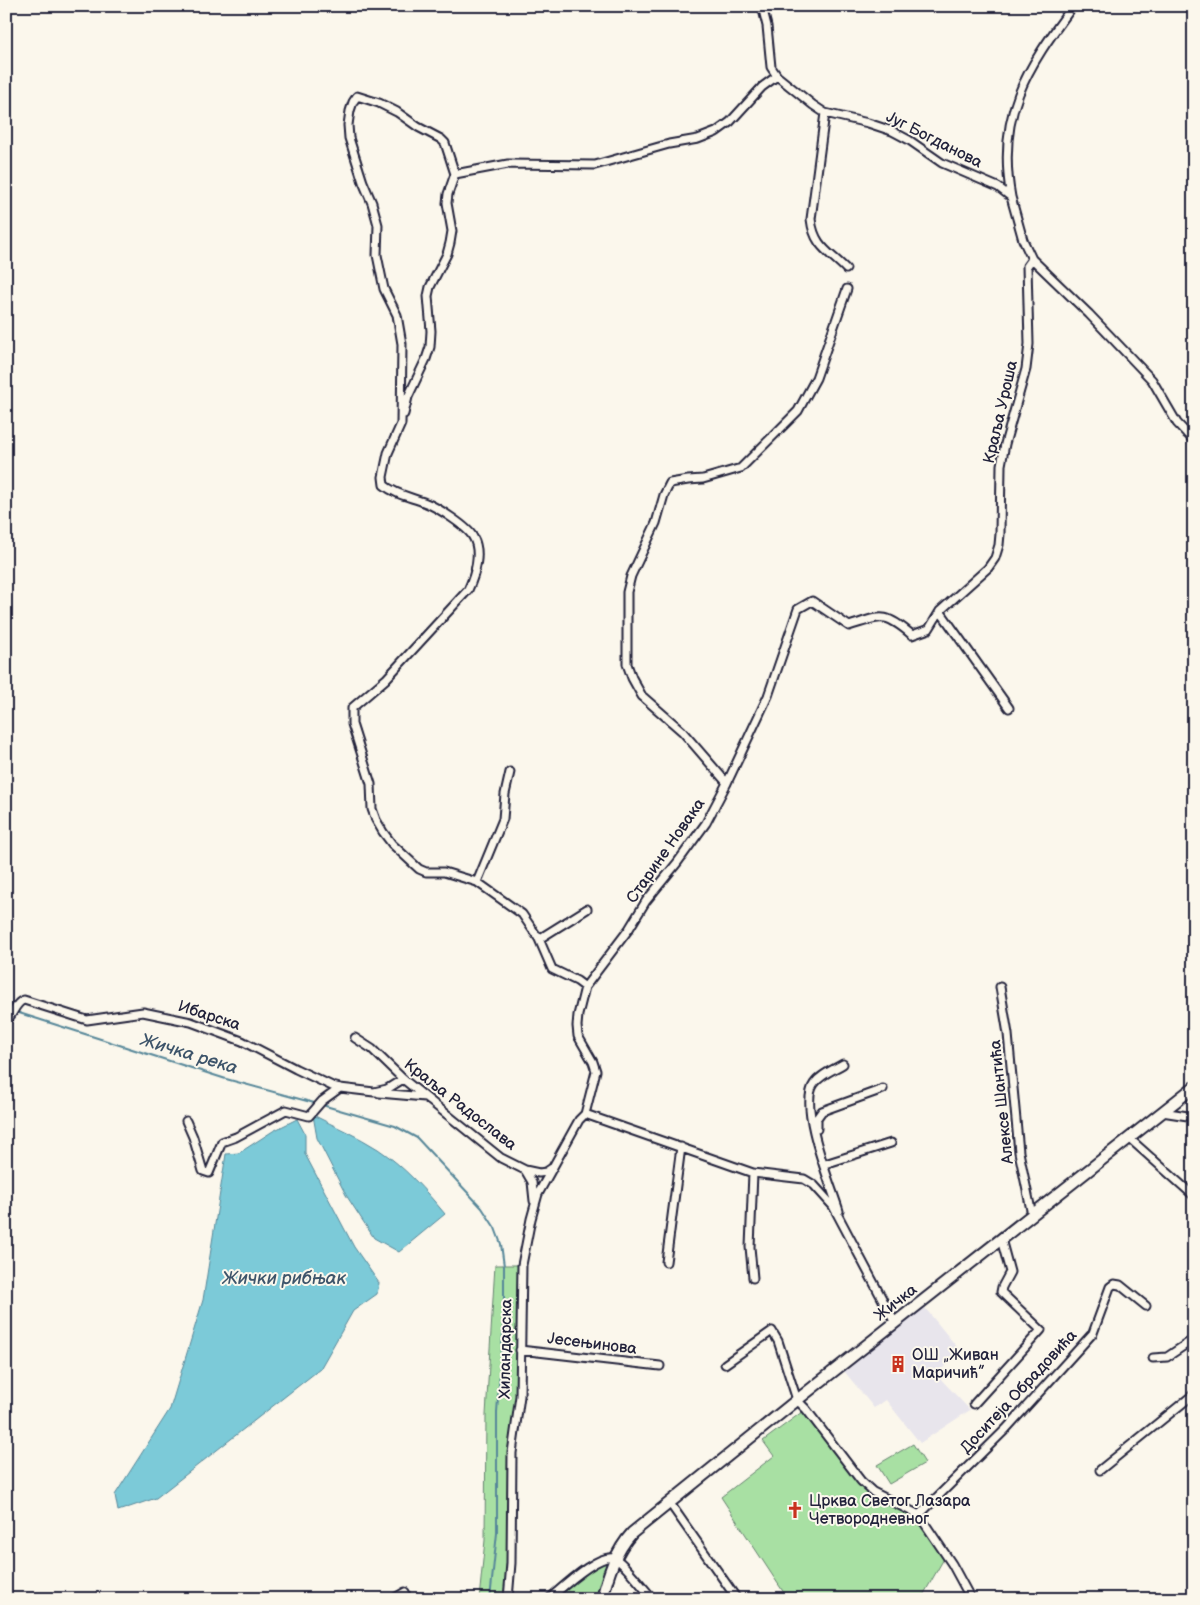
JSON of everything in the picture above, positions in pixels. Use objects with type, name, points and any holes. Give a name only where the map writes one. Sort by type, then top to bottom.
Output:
[{"type":"main road","name":"Жичка","points":[[602,1599],[615,1558],[621,1546],[632,1533],[797,1400],[1194,1088]]},
{"type":"street","points":[[455,174],[508,164],[596,165],[669,144],[698,139],[716,132],[730,122],[762,87],[777,76],[769,58],[762,6]]},
{"type":"street","name":"Југ Богданова","points":[[1074,6],[1024,80],[1013,109],[1006,145],[1011,197],[1023,240],[1032,259],[1089,314],[1152,380],[1177,424],[1194,441]]},
{"type":"street","name":"Југ Богданова","points":[[777,76],[825,113],[868,123],[892,132],[909,140],[942,163],[998,187],[1011,197]]},
{"type":"street","points":[[401,424],[403,360],[400,331],[397,315],[384,289],[377,255],[378,225],[350,138],[350,111],[357,96],[379,102],[445,142],[455,174],[447,203],[452,231],[450,243],[444,261],[430,287],[428,296],[431,330],[430,347],[408,397],[401,424],[388,453],[383,477],[384,485],[392,491],[428,503],[450,516],[473,536],[478,557],[474,578],[468,590],[386,679],[352,708],[352,724],[371,784],[372,809],[376,820],[392,844],[419,869],[426,872],[444,872],[477,882],[522,914],[539,939],[552,968],[578,981],[585,987]]},
{"type":"street","points":[[825,113],[811,219],[817,242],[846,269]]},
{"type":"street","name":"Краља Уроша","points":[[727,782],[768,696],[798,610],[812,601],[849,626],[879,617],[894,620],[912,635],[929,629],[940,611],[988,568],[995,558],[999,545],[1001,465],[1026,369],[1029,344],[1027,266],[1032,259]]},
{"type":"street","points":[[727,782],[682,731],[642,696],[632,678],[627,664],[627,592],[631,576],[656,524],[664,495],[670,483],[703,480],[741,468],[798,410],[816,378],[847,289]]},
{"type":"street","points":[[1187,434],[1194,425]]},
{"type":"street","points":[[940,611],[1009,708]]},
{"type":"street","points":[[477,882],[503,820],[505,794],[510,772]]},
{"type":"street","name":"Старине Новака","points":[[585,1114],[596,1071],[578,1036],[578,1015],[585,987],[628,929],[646,901],[706,823],[727,782]]},
{"type":"street","points":[[539,939],[587,910]]},
{"type":"street","name":"Алексе Шантића","points":[[1000,987],[1008,1034],[1019,1152],[1032,1215]]},
{"type":"street","name":"Ибарска","points":[[6,1020],[21,1000],[87,1020],[144,1012],[192,1022],[242,1042],[332,1086],[425,1097]]},
{"type":"street","name":"Краља Радослава","points":[[355,1038],[372,1049],[403,1079],[501,1158],[525,1170],[539,1173],[546,1172],[554,1167]]},
{"type":"street","points":[[843,1064],[820,1077],[814,1083],[810,1098],[810,1113],[817,1144],[843,1224]]},
{"type":"street","name":"Ибарска","points":[[374,1092],[387,1089],[403,1079]]},
{"type":"street","points":[[186,1121],[203,1171],[209,1173],[220,1145],[226,1139],[236,1137],[282,1111],[290,1110],[310,1116],[322,1101],[340,1088]]},
{"type":"street","points":[[832,1188],[834,1182],[816,1124],[818,1115],[822,1111],[883,1089]]},
{"type":"street","points":[[1162,1112],[1194,1117]]},
{"type":"street","points":[[585,1114],[753,1173],[804,1179],[814,1185],[833,1206],[895,1323]]},
{"type":"street","name":"Хиландарска","points":[[508,1599],[511,1563],[512,1453],[520,1396],[522,1265],[538,1194],[585,1114]]},
{"type":"street","points":[[1128,1138],[1194,1196]]},
{"type":"street","points":[[828,1163],[891,1143]]},
{"type":"street","points":[[666,1262],[681,1147]]},
{"type":"street","points":[[525,1170],[532,1182],[534,1206]]},
{"type":"street","points":[[753,1173],[750,1247],[753,1278]]},
{"type":"street","points":[[974,1404],[1041,1330],[1001,1292],[1010,1272],[1001,1239]]},
{"type":"street","name":"Доситеја Обрадовића","points":[[919,1515],[1006,1428],[1094,1333],[1110,1287],[1114,1284],[1120,1285],[1146,1306]]},
{"type":"street","points":[[725,1364],[772,1331],[778,1341],[797,1400],[861,1481],[873,1492],[919,1515],[952,1564],[971,1599]]},
{"type":"street","points":[[1153,1358],[1166,1358],[1194,1339]]},
{"type":"street","name":"Јесењинова","points":[[520,1350],[660,1366]]},
{"type":"street","points":[[1100,1470],[1194,1394]]},
{"type":"street","points":[[669,1502],[737,1599]]},
{"type":"street","points":[[549,1599],[596,1561],[606,1558],[615,1558],[653,1599]]},
{"type":"street","points":[[393,1599],[405,1592]]},
{"type":"shaded area","points":[[921,1303],[961,1352],[936,1374],[970,1410],[920,1443],[886,1400],[874,1408],[840,1366]]},
{"type":"green space","points":[[495,1265],[522,1265],[520,1396],[512,1453],[508,1599],[479,1599],[485,1540],[486,1415]]},
{"type":"green space","points":[[806,1409],[873,1492],[919,1515],[946,1555],[921,1599],[788,1599],[721,1497],[774,1456],[763,1441]]},
{"type":"green space","points":[[913,1444],[925,1463],[889,1484],[877,1465]]},
{"type":"green space","points":[[621,1546],[602,1599],[551,1599]]},
{"type":"water","name":"Жички рибњак","points":[[313,1115],[362,1140],[388,1156],[414,1179],[445,1214],[399,1252],[374,1238],[346,1195],[317,1138]]},
{"type":"water","name":"Жички рибњак","points":[[297,1119],[305,1134],[305,1154],[354,1247],[379,1283],[377,1294],[353,1311],[320,1369],[156,1498],[118,1511],[115,1495],[170,1409],[203,1300],[226,1154],[239,1153],[273,1131]]},
{"type":"waterway","name":"Жичка река","points":[[6,1008],[12,1011]]},
{"type":"waterway","name":"Жичка река","points":[[16,1012],[226,1079],[318,1104]]},
{"type":"waterway","points":[[322,1105],[395,1126],[417,1138],[482,1208],[495,1228],[501,1244],[504,1266],[504,1321],[497,1412],[497,1533],[490,1599]]},
{"type":"place","name":"ОШ „Живан Маричић”","points":[[898,1364]]},
{"type":"place","name":"Црква Светог Лазара Четвородневног","points":[[795,1510]]}]
